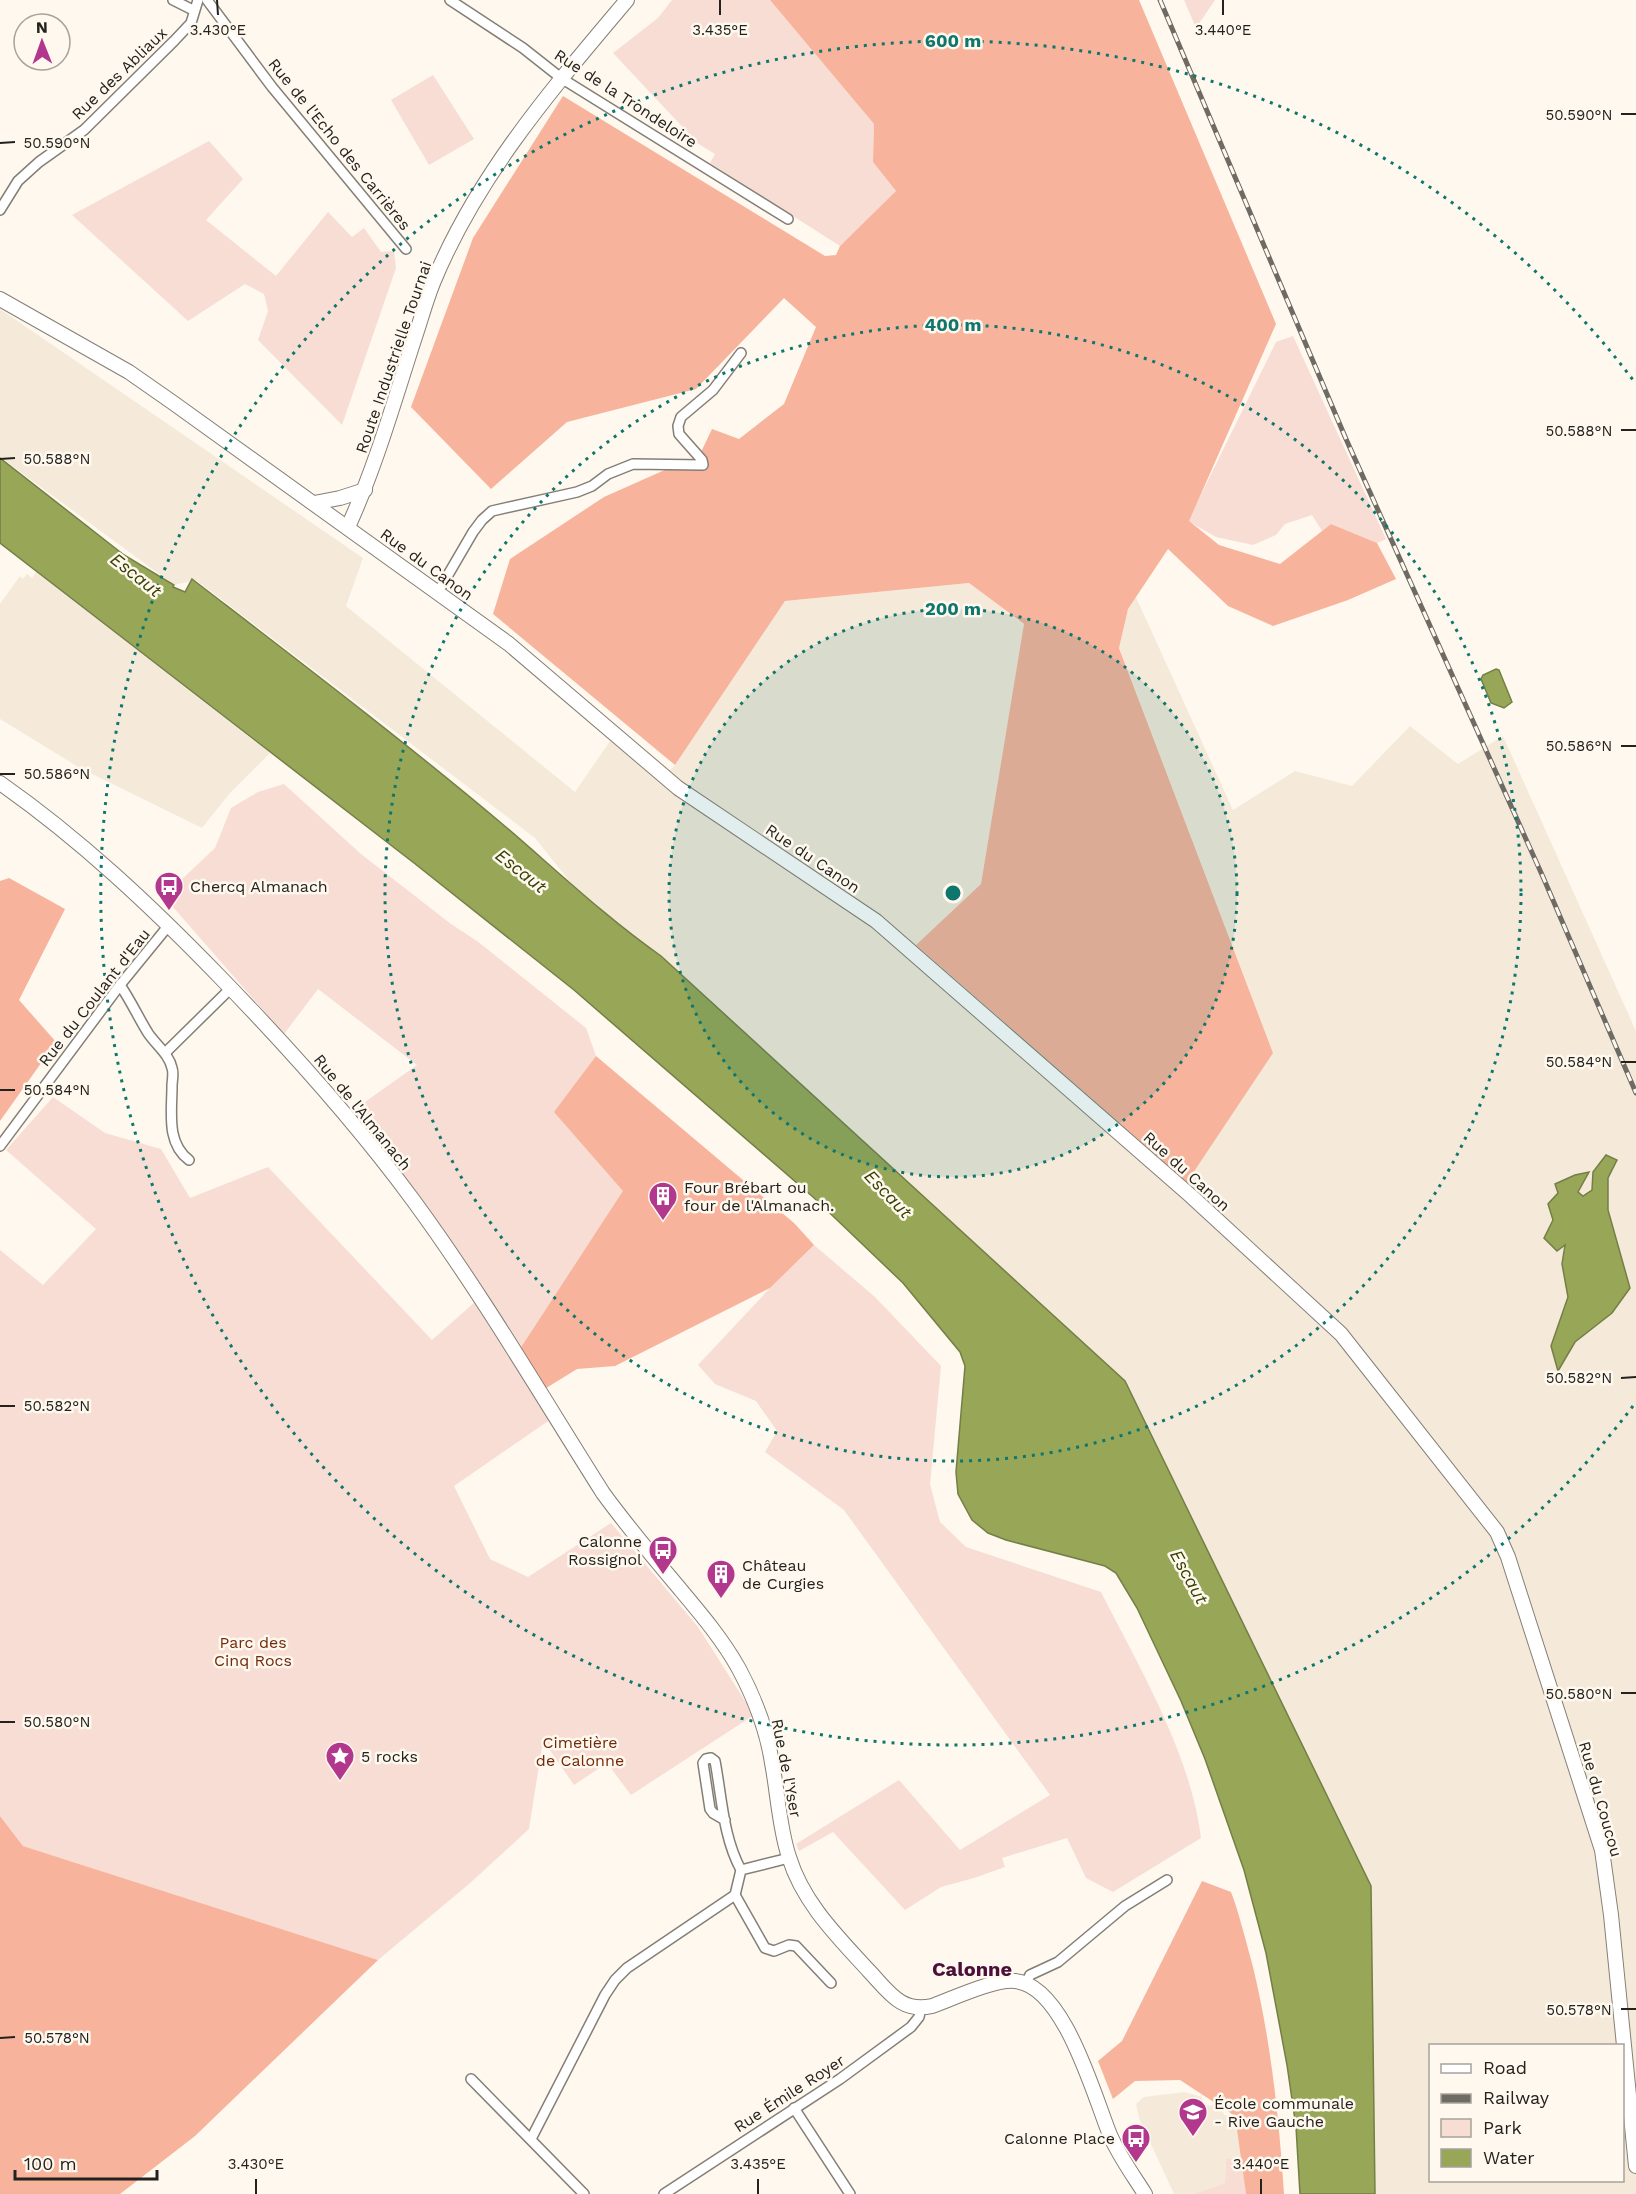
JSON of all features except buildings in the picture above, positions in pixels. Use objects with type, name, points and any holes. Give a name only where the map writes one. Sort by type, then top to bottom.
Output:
[{"type":"main road","name":"Route Industrielle Tournai","points":[[348,527],[365,490],[432,284],[459,226],[484,182],[515,137],[627,0]]},
{"type":"main road","name":"Rue du Canon","points":[[1,300],[129,372],[348,527],[509,644],[678,788],[876,921],[1191,1196],[1341,1334],[1497,1532],[1508,1557]]},
{"type":"main road","points":[[314,503],[365,490]]},
{"type":"main road","name":"Rue de l'Almanach","points":[[0,783],[97,858],[169,925],[280,1038],[374,1149],[448,1250],[507,1341]]},
{"type":"main road","name":"Rue de l'Yser","points":[[507,1341],[623,1522],[705,1618],[739,1669],[754,1700],[766,1734],[789,1858],[807,1897],[824,1922],[893,1997],[910,2007],[921,2008]]},
{"type":"main road","name":"Rue du Coucou","points":[[1508,1557],[1602,1850],[1624,2044]]},
{"type":"main road","points":[[921,2008],[998,1983],[1016,1981],[1026,1983],[1041,1992],[1073,2040],[1082,2058],[1111,2137],[1145,2194]]},
{"type":"main road","name":"Rue du Coucou","points":[[1624,2046],[1636,2166]]},
{"type":"street","points":[[173,0],[193,10]]},
{"type":"street","name":"Rue des Abliaux","points":[[0,210],[18,181],[39,162],[84,130],[174,41],[190,23],[198,0]]},
{"type":"street","name":"Rue de l'Echo des Carrières","points":[[207,0],[272,87],[406,249]]},
{"type":"street","name":"Rue de la Trondeloire","points":[[450,0],[523,48],[561,78],[788,219]]},
{"type":"street","points":[[438,592],[473,532],[492,511],[577,492],[592,486],[608,474],[633,464],[703,465],[702,460],[679,434],[678,426],[681,417],[713,390],[741,353]]},
{"type":"street","name":"Rue du Coulant d'Eau","points":[[0,1146],[120,985],[169,925]]},
{"type":"street","points":[[120,985],[149,1034],[165,1053],[172,1068],[171,1127],[175,1143],[182,1155],[189,1160]]},
{"type":"street","points":[[165,1053],[231,988]]},
{"type":"street","points":[[531,2139],[605,1995],[615,1980],[627,1968],[735,1895],[741,1870],[731,1851],[715,1761],[711,1758],[706,1759],[703,1762],[710,1809],[725,1820]]},
{"type":"street","points":[[741,1870],[789,1858]]},
{"type":"street","points":[[1026,1983],[1030,1975],[1058,1962],[1125,1906],[1167,1880]]},
{"type":"street","points":[[735,1895],[765,1948],[774,1951],[789,1945],[796,1946],[831,1983]]},
{"type":"street","name":"Rue Émile Royer","points":[[664,2194],[840,2079],[910,2027],[919,2017],[921,2008]]},
{"type":"street","points":[[471,2079],[584,2194]]},
{"type":"street","points":[[794,2108],[850,2194]]},
{"type":"shaded area","points":[[770,0],[1139,0],[1276,324],[1189,521],[1219,545],[1280,564],[1331,524],[1377,543],[1396,579],[1348,600],[1273,626],[1228,606],[1168,549],[1128,609],[1119,648],[1273,1053],[1187,1182],[916,945],[981,884],[1024,624],[969,583],[785,601],[675,765],[493,614],[510,559],[604,497],[676,465],[703,465],[702,450],[712,429],[739,439],[784,404],[816,327],[784,298],[696,389],[567,422],[491,489],[411,407],[473,238],[563,96],[825,256],[836,255],[840,246],[896,191],[873,162],[874,124]]},
{"type":"shaded area","points":[[0,309],[363,558],[346,606],[575,792],[610,741],[660,781],[675,765],[785,601],[969,583],[1024,625],[981,884],[916,945],[1273,1053],[1119,647],[1128,609],[1135,595],[1233,810],[1295,771],[1352,786],[1410,726],[1458,764],[1503,736],[1636,1031],[1636,2194],[1375,2194],[1371,1886],[1125,1381],[661,956],[631,935],[571,883],[535,838],[196,580],[174,585],[0,457]]},
{"type":"shaded area","points":[[36,572],[270,753],[230,793],[202,828],[80,768],[0,719],[0,604],[20,576],[23,579],[27,574],[32,578]]},
{"type":"shaded area","points":[[9,878],[65,909],[19,1000],[56,1042],[0,1121],[0,881]]},
{"type":"shaded area","points":[[596,1056],[794,1223],[814,1245],[770,1288],[615,1366],[577,1369],[543,1390],[516,1355],[623,1191],[554,1112]]},
{"type":"shaded area","points":[[0,1816],[23,1846],[378,1960],[195,2136],[120,2194],[0,2194]]},
{"type":"shaded area","points":[[1202,1881],[1231,1892],[1253,1967],[1265,2023],[1273,2080],[1284,2194],[1246,2194],[1235,2116],[1180,2080],[1135,2081],[1113,2099],[1098,2061],[1122,2041]]},
{"type":"shaded area","name":"École communale - Rive Gauche","points":[[1184,2092],[1202,2097],[1203,2105],[1221,2106],[1224,2115],[1235,2116],[1241,2159],[1226,2159],[1225,2183],[1193,2194],[1174,2194],[1139,2118],[1136,2104],[1144,2097]]},
{"type":"green space","points":[[672,0],[770,0],[874,124],[873,162],[896,191],[840,246],[710,163],[715,154],[689,138],[691,136],[613,53],[658,18]]},
{"type":"green space","points":[[1184,0],[1215,0],[1196,28]]},
{"type":"green space","points":[[433,75],[474,139],[429,165],[391,100]]},
{"type":"green space","points":[[209,141],[243,179],[206,220],[276,276],[328,212],[352,237],[364,228],[381,252],[394,251],[396,268],[342,425],[258,340],[268,311],[264,294],[245,284],[188,321],[72,215]]},
{"type":"green space","points":[[1293,336],[1386,539],[1377,543],[1331,524],[1322,531],[1312,515],[1285,524],[1276,535],[1253,545],[1216,537],[1188,521],[1276,342]]},
{"type":"green space","points":[[284,784],[361,854],[451,924],[477,941],[586,1028],[596,1056],[555,1112],[624,1191],[516,1355],[351,1112],[417,1065],[318,989],[284,1034],[173,907],[160,900],[215,848],[231,808],[258,792]]},
{"type":"green space","name":"Parc des Cinq Rocs","points":[[53,1097],[105,1133],[161,1149],[190,1198],[268,1167],[432,1340],[475,1302],[554,1417],[454,1486],[490,1559],[528,1577],[611,1523],[698,1627],[754,1715],[631,1795],[607,1763],[574,1785],[543,1740],[529,1829],[469,1884],[378,1960],[23,1846],[0,1816],[0,1250],[43,1285],[96,1229],[6,1150]]},
{"type":"green space","points":[[814,1245],[875,1297],[941,1366],[930,1484],[940,1522],[966,1547],[1101,1592],[1162,1712],[1186,1775],[1201,1838],[1113,1892],[1086,1878],[1067,1838],[1002,1858],[1005,1867],[941,1887],[905,1910],[833,1832],[799,1851],[796,1844],[899,1780],[960,1850],[1050,1795],[844,1510],[765,1452],[777,1431],[756,1401],[715,1384],[698,1365]]},
{"type":"green space","points":[[1226,2159],[1241,2159],[1246,2194],[1193,2194],[1225,2183]]},
{"type":"water","name":"Escaut","points":[[0,458],[124,555],[174,585],[173,587],[185,592],[192,579],[348,699],[500,822],[599,908],[661,956],[1125,1381],[1371,1886],[1375,2194],[1300,2194],[1296,2127],[1266,1953],[1244,1870],[1205,1759],[1181,1701],[1137,1608],[1116,1573],[1105,1566],[1006,1540],[988,1533],[972,1520],[958,1494],[956,1472],[965,1366],[960,1352],[903,1283],[813,1197],[574,990],[414,863],[0,543]]},
{"type":"water","points":[[1496,669],[1499,670],[1512,702],[1504,708],[1491,703],[1481,679],[1483,675]]},
{"type":"water","points":[[1606,1155],[1617,1160],[1608,1178],[1608,1210],[1630,1288],[1612,1313],[1575,1342],[1558,1371],[1551,1346],[1568,1297],[1562,1264],[1565,1245],[1557,1251],[1544,1238],[1553,1220],[1548,1204],[1558,1193],[1555,1184],[1575,1175],[1589,1172],[1578,1192],[1583,1196],[1592,1190],[1593,1172]]},
{"type":"railway","points":[[1160,0],[1346,439],[1543,877],[1636,1093]]},
{"type":"place","name":"Chercq Almanach","points":[[169,912]]},
{"type":"place","name":"Four Brébart ou four de l'Almanach.","points":[[663,1222]]},
{"type":"place","name":"Calonne Rossignol","points":[[663,1576]]},
{"type":"place","name":"Château de Curgies","points":[[721,1600]]},
{"type":"place","name":"5 rocks","points":[[340,1782]]},
{"type":"place","name":"École communale - Rive Gauche","points":[[1193,2138]]},
{"type":"place","name":"Calonne Place","points":[[1136,2164]]},
{"type":"district","name":"Calonne","points":[[972,1969]]},
{"type":"park label","name":"Cimetière de Calonne","points":[[580,1751]]}]
